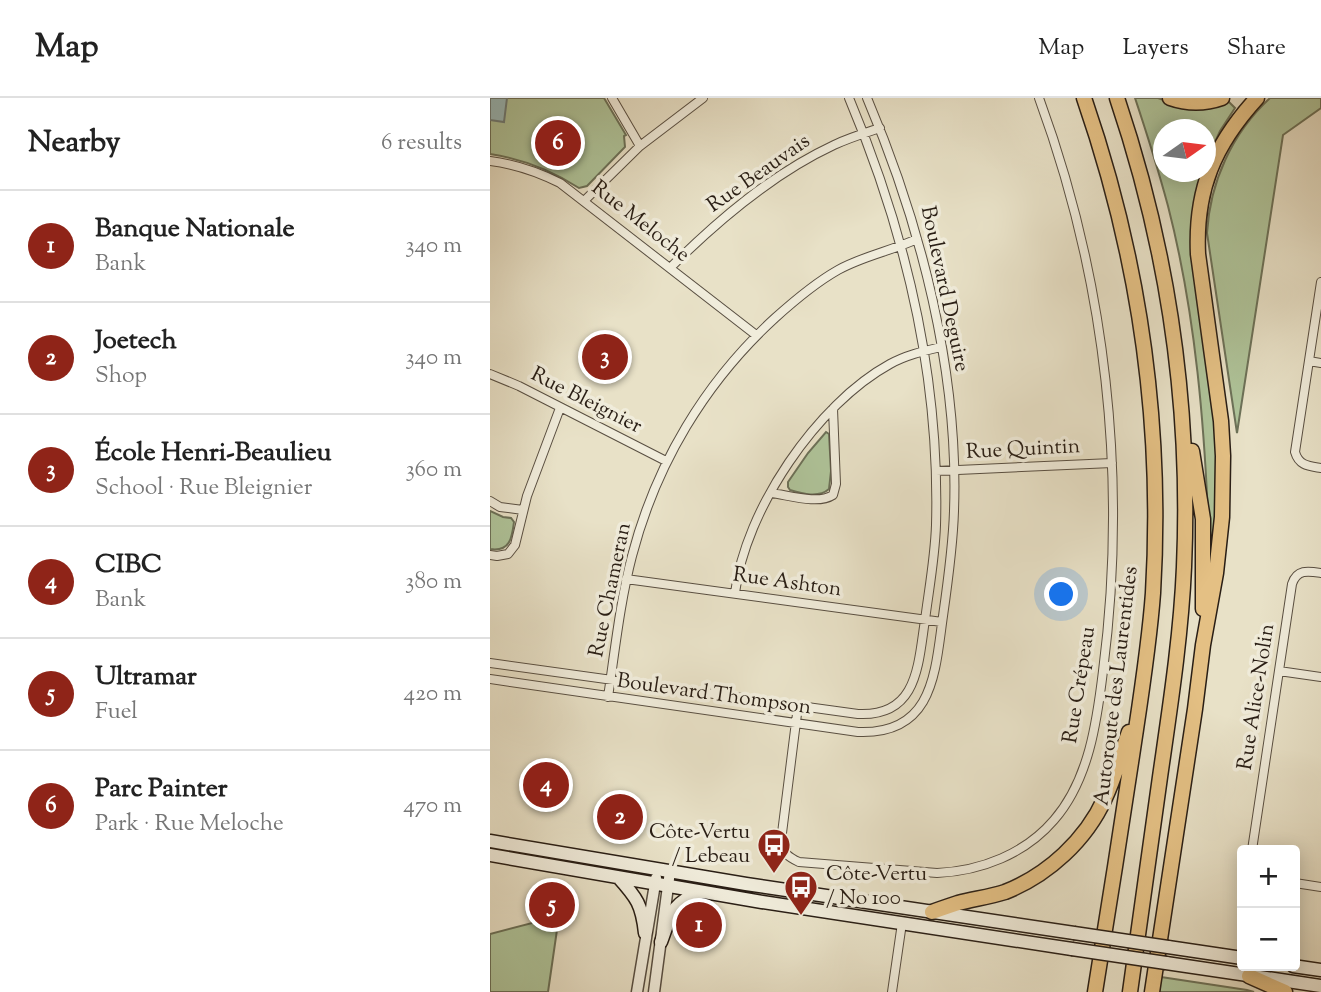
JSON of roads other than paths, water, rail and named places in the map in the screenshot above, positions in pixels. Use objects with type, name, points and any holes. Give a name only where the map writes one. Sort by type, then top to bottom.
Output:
[{"type":"highway","name":"Autoroute des Laurentides","points":[[1084,98],[1104,161],[1135,287],[1149,388],[1154,473],[1154,554],[1150,622],[1096,992]]},
{"type":"highway","points":[[1117,98],[1151,216],[1166,288],[1203,519],[1203,645]]},
{"type":"highway","points":[[1170,98],[1192,103],[1222,98]]},
{"type":"highway","points":[[1152,992],[1216,573],[1223,500],[1219,398],[1198,254],[1200,205],[1204,184],[1221,147],[1257,98]]},
{"type":"highway","points":[[1130,992],[1172,697],[1183,592],[1185,464],[1175,343]]},
{"type":"highway","points":[[932,912],[1015,888],[1046,869],[1073,845],[1105,799],[1141,697]]},
{"type":"highway","points":[[1249,976],[1285,992]]},
{"type":"main road","points":[[490,841],[932,912],[1237,957]]},
{"type":"main road","points":[[490,855],[704,892],[1321,986]]},
{"type":"main road","points":[[618,877],[638,901],[645,933]]},
{"type":"main road","points":[[661,942],[671,914],[677,906],[687,898],[704,892]]},
{"type":"main road","points":[[1300,967],[1321,970]]},
{"type":"street","points":[[612,98],[640,146]]},
{"type":"street","points":[[584,201],[640,146],[704,98]]},
{"type":"street","name":"Boulevard Deguire","points":[[849,98],[883,186],[901,246],[913,295],[932,411],[936,528],[915,677],[903,699]]},
{"type":"street","name":"Boulevard Deguire","points":[[867,98],[903,192],[917,239],[934,306],[949,406],[954,508],[952,545],[934,678],[924,702]]},
{"type":"street","name":"Rue Crépeau","points":[[795,724],[781,841],[783,852],[791,859],[806,863],[906,872],[953,872],[976,868],[1010,855],[1035,838],[1055,819],[1078,781],[1093,730],[1107,645],[1114,513],[1112,463],[1106,380],[1087,260],[1062,166],[1039,98]]},
{"type":"street","name":"Rue Beauvais","points":[[670,268],[702,237],[765,187],[818,153],[880,128]]},
{"type":"street","name":"Rue Meloche","points":[[490,161],[512,164],[560,183],[756,335]]},
{"type":"street","name":"Rue Chameran","points":[[608,697],[626,579],[640,527],[666,461],[704,397],[734,358],[792,302],[825,278],[855,262],[917,239]]},
{"type":"street","points":[[1321,282],[1296,448],[1299,461],[1321,468]]},
{"type":"street","points":[[735,593],[748,542],[771,493],[794,457],[833,409],[892,363],[941,347]]},
{"type":"street","points":[[1309,361],[1321,363]]},
{"type":"street","name":"Rue Bleignier","points":[[490,374],[666,461]]},
{"type":"street","points":[[490,555],[503,555],[515,545],[532,480],[560,408]]},
{"type":"street","points":[[771,493],[814,500],[832,495],[836,484],[833,409]]},
{"type":"street","name":"Rue Quintin","points":[[936,471],[1112,463]]},
{"type":"street","points":[[490,501],[500,507],[523,510]]},
{"type":"street","name":"Rue Alice-Nolin","points":[[1253,845],[1293,581],[1303,571],[1321,573]]},
{"type":"street","name":"Rue Ashton","points":[[626,579],[942,622]]},
{"type":"street","name":"Boulevard Thompson","points":[[490,663],[866,715],[886,711],[903,699]]},
{"type":"street","points":[[1279,670],[1321,677]]},
{"type":"street","name":"Boulevard Thompson","points":[[490,679],[858,732],[877,731],[903,722],[924,702]]},
{"type":"street","points":[[795,724],[798,706]]},
{"type":"street","points":[[637,992],[645,933],[664,869]]},
{"type":"street","points":[[654,992],[661,942],[661,884]]},
{"type":"street","points":[[1300,884],[1321,887]]},
{"type":"street","points":[[892,992],[902,923]]},
{"type":"water","points":[[490,98],[507,98],[504,122],[490,120]]},
{"type":"place","name":"Parc Painter","points":[[558,143]]},
{"type":"place","name":"École Henri-Beaulieu","points":[[605,357]]},
{"type":"place","name":"CIBC","points":[[546,785]]},
{"type":"place","name":"Joetech","points":[[620,817]]},
{"type":"place","name":"Côte-Vertu / Lebeau","points":[[774,875]]},
{"type":"place","name":"Ultramar","points":[[552,905]]},
{"type":"place","name":"Côte-Vertu / No 100","points":[[801,917]]},
{"type":"place","name":"Banque Nationale","points":[[699,925]]}]
